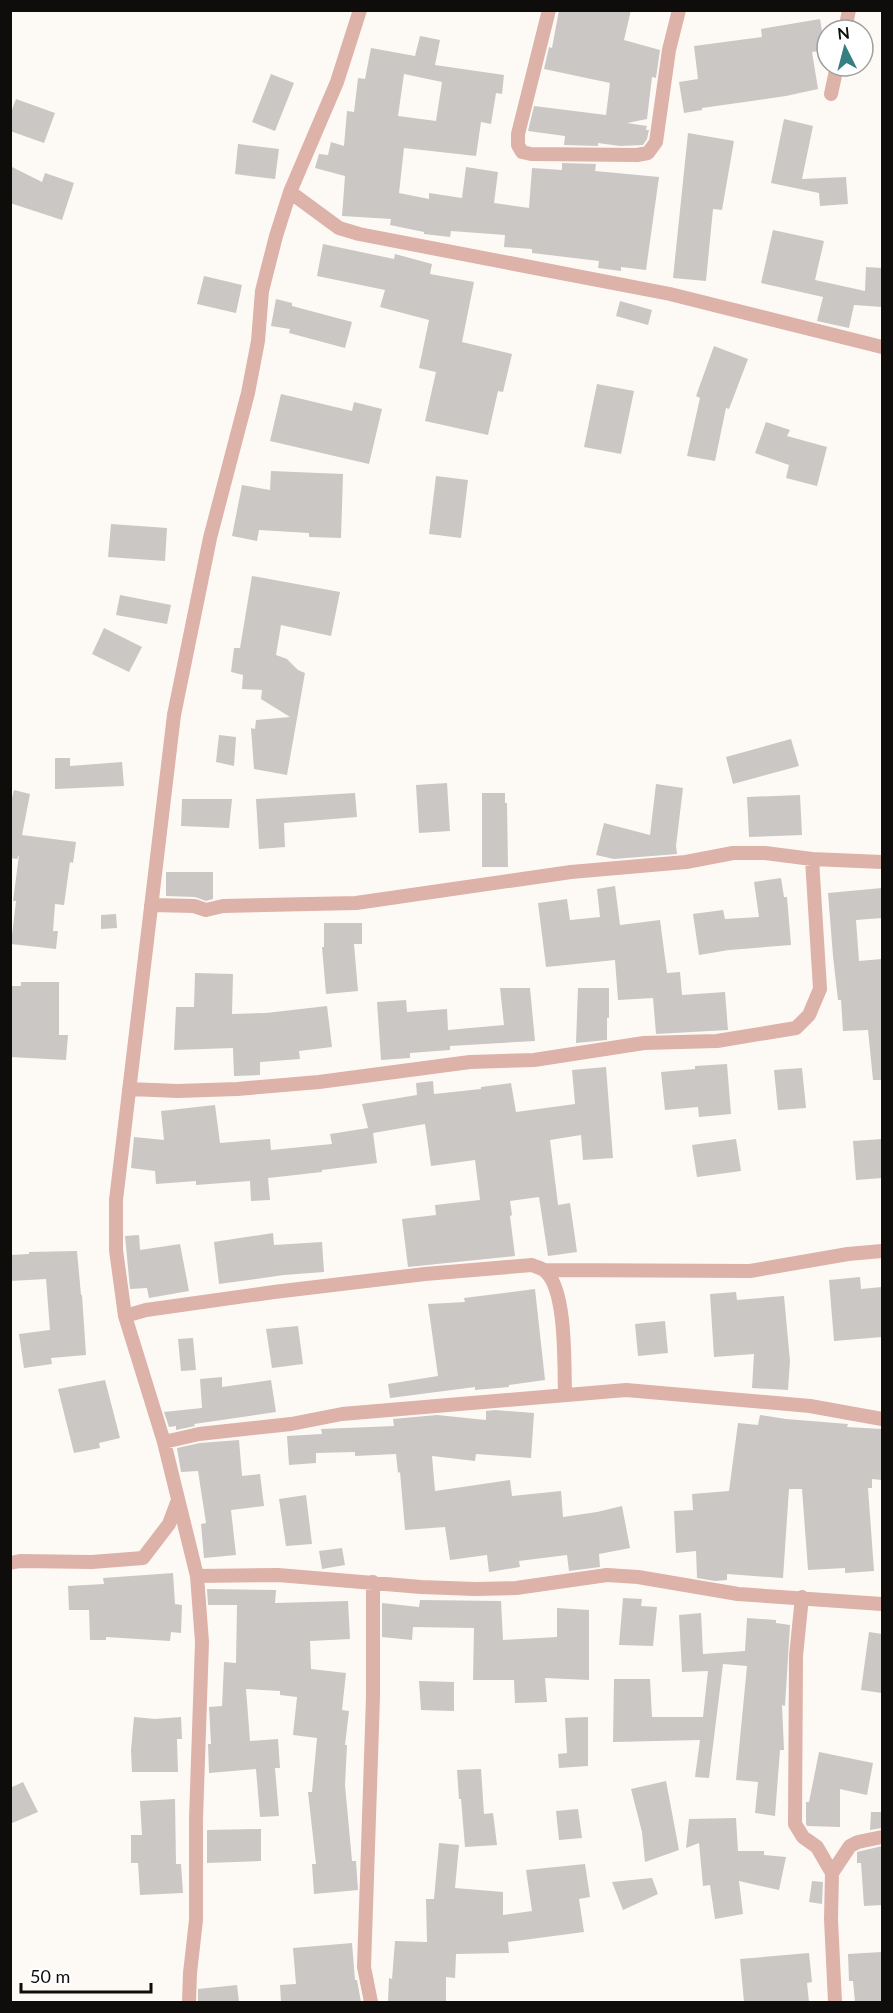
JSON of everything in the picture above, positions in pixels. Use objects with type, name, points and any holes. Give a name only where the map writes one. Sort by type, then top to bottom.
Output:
[{"type":"street","points":[[189,2002],[195,1920],[202,1654],[197,1576],[164,1442],[125,1316],[117,1250],[116,1200],[174,715],[210,538],[248,393],[258,341],[262,291],[290,192],[337,82],[360,10]]},
{"type":"street","points":[[549,10],[518,134],[518,145],[522,152],[636,156],[648,153],[656,142],[669,50],[679,10]]},
{"type":"street","points":[[831,94],[834,78]]},
{"type":"street","points":[[290,192],[339,228],[359,234],[670,294],[882,347]]},
{"type":"street","points":[[151,904],[194,906],[206,910],[224,906],[356,903],[571,872],[686,862],[733,852],[882,862]]},
{"type":"street","points":[[129,1089],[178,1092],[319,1082],[470,1062],[534,1060],[644,1043],[717,1041],[796,1028],[809,1015],[820,989],[812,859]]},
{"type":"street","points":[[125,1316],[146,1310],[262,1294],[425,1274],[518,1266],[532,1265],[544,1270],[750,1271],[848,1254],[882,1251]]},
{"type":"street","points":[[544,1270],[555,1284],[563,1323],[565,1395]]},
{"type":"street","points":[[164,1442],[199,1434],[281,1425],[342,1414],[626,1390],[810,1406],[882,1419]]},
{"type":"street","points":[[10,1563],[20,1561],[92,1562],[142,1558],[169,1524],[178,1500]]},
{"type":"street","points":[[197,1576],[278,1575],[465,1588],[516,1588],[607,1575],[638,1577],[738,1594],[882,1604]]},
{"type":"street","points":[[371,2002],[364,1968],[373,1697],[373,1582]]},
{"type":"street","points":[[802,1597],[796,1656],[795,1824],[803,1837],[817,1846],[832,1873],[831,1919],[835,2002]]},
{"type":"street","points":[[832,1873],[850,1846],[882,1837]]},
{"type":"building","points":[[559,10],[631,10],[624,40],[660,50],[656,78],[652,77],[647,119],[627,123],[647,126],[646,130],[649,130],[643,145],[620,146],[598,143],[598,146],[564,145],[565,136],[528,131],[534,106],[606,115],[610,83],[544,69],[549,47],[552,48]]},
{"type":"building","points":[[815,20],[815,52],[812,52],[818,89],[684,113],[679,82],[698,79],[694,46],[762,37],[761,29]]},
{"type":"building","points":[[420,36],[440,40],[435,65],[504,75],[502,94],[496,93],[491,124],[481,122],[476,156],[404,148],[399,193],[429,199],[429,193],[462,198],[466,167],[498,172],[494,203],[529,208],[532,168],[562,170],[562,163],[596,164],[595,171],[659,177],[646,270],[621,267],[621,271],[598,268],[599,261],[532,253],[532,249],[504,247],[505,235],[451,231],[450,237],[424,234],[424,232],[390,225],[391,219],[342,216],[345,176],[315,168],[319,154],[328,155],[331,142],[344,146],[347,111],[354,112],[358,78],[365,79],[371,48],[415,56]],"holes":[[[404,74],[442,82],[436,121],[398,116]]]},
{"type":"building","points":[[271,74],[294,83],[275,131],[252,122]]},
{"type":"building","points":[[16,99],[55,113],[44,143],[10,131],[10,115]]},
{"type":"building","points":[[784,119],[813,126],[802,179],[846,177],[848,204],[820,206],[819,193],[771,183]]},
{"type":"building","points":[[688,133],[734,141],[722,210],[713,209],[706,281],[673,278]]},
{"type":"building","points":[[238,144],[279,149],[275,179],[235,174]]},
{"type":"building","points":[[10,166],[42,182],[45,173],[74,183],[62,220],[10,203]]},
{"type":"building","points":[[773,230],[824,241],[815,280],[865,291],[866,267],[882,268],[882,307],[854,305],[849,328],[817,321],[823,297],[761,283]]},
{"type":"building","points":[[323,244],[394,259],[395,254],[432,264],[430,274],[474,282],[462,342],[512,354],[503,392],[498,391],[488,435],[425,421],[436,372],[419,368],[429,320],[380,307],[385,290],[317,276]]},
{"type":"building","points":[[204,276],[242,285],[236,313],[197,304]]},
{"type":"building","points":[[276,299],[292,303],[292,306],[352,322],[345,348],[289,333],[290,329],[271,326]]},
{"type":"building","points":[[620,301],[652,310],[648,325],[616,316]]},
{"type":"building","points":[[714,346],[748,359],[729,409],[726,408],[715,461],[687,456],[700,398],[696,396]]},
{"type":"building","points":[[597,384],[634,391],[621,454],[584,447]]},
{"type":"building","points":[[281,394],[352,411],[354,402],[382,409],[369,464],[270,441]]},
{"type":"building","points":[[766,422],[790,430],[787,436],[827,447],[817,486],[786,478],[789,465],[755,453]]},
{"type":"building","points":[[271,471],[343,474],[341,538],[309,537],[309,533],[259,530],[257,541],[232,536],[242,485],[270,490]]},
{"type":"building","points":[[436,476],[468,480],[461,538],[429,534]]},
{"type":"building","points":[[111,524],[167,528],[165,561],[108,557]]},
{"type":"building","points":[[252,576],[340,592],[331,636],[281,625],[276,655],[287,659],[298,670],[305,673],[287,775],[254,769],[251,728],[255,729],[256,720],[290,717],[261,699],[262,690],[242,689],[243,675],[231,672],[234,648],[240,648]]},
{"type":"building","points":[[120,595],[171,605],[167,624],[116,615]]},
{"type":"building","points":[[104,628],[142,647],[129,672],[92,654]]},
{"type":"building","points":[[219,735],[236,737],[234,766],[216,762]]},
{"type":"building","points":[[791,739],[799,766],[733,784],[726,757]]},
{"type":"building","points":[[55,758],[70,758],[70,766],[122,762],[124,786],[55,789]]},
{"type":"building","points":[[447,783],[450,831],[419,833],[416,785]]},
{"type":"building","points":[[656,784],[683,788],[677,854],[614,859],[596,855],[604,823],[650,835]]},
{"type":"building","points":[[14,790],[30,794],[22,835],[76,842],[73,863],[70,862],[64,905],[55,904],[53,931],[58,931],[56,949],[11,944],[16,901],[13,901],[19,855],[17,859],[10,858],[10,806]]},
{"type":"building","points":[[355,793],[357,817],[284,823],[285,847],[259,849],[256,799]]},
{"type":"building","points":[[482,793],[505,793],[508,867],[482,867]]},
{"type":"building","points":[[800,795],[802,835],[749,837],[747,797]]},
{"type":"building","points":[[182,799],[232,799],[229,828],[181,826]]},
{"type":"building","points":[[166,872],[213,872],[213,899],[206,901],[195,897],[166,896]]},
{"type":"building","points":[[781,878],[784,897],[787,897],[791,945],[699,955],[693,914],[723,910],[725,919],[759,917],[754,882]]},
{"type":"building","points":[[615,886],[620,925],[660,920],[667,973],[680,972],[682,995],[725,992],[728,1030],[656,1034],[653,998],[618,1000],[615,960],[546,967],[538,903],[567,899],[570,920],[600,917],[597,889]]},
{"type":"building","points":[[882,888],[882,918],[856,920],[859,961],[882,959],[882,1080],[873,1080],[868,1030],[843,1031],[841,1000],[838,1000],[833,956],[828,893]]},
{"type":"building","points":[[116,914],[117,928],[101,929],[101,915]]},
{"type":"building","points":[[324,923],[362,923],[362,944],[354,944],[358,991],[326,994],[322,947],[324,947]]},
{"type":"building","points":[[195,973],[233,974],[232,1014],[266,1013],[327,1006],[332,1047],[299,1051],[300,1059],[260,1062],[260,1075],[234,1076],[233,1048],[174,1050],[176,1007],[194,1007]]},
{"type":"building","points":[[21,982],[59,982],[59,1035],[68,1035],[66,1060],[10,1057],[12,1023],[10,1023],[10,986],[21,986]]},
{"type":"building","points":[[500,988],[530,988],[535,1041],[450,1046],[450,1050],[410,1053],[410,1058],[381,1060],[377,1002],[406,1000],[407,1012],[447,1009],[448,1030],[504,1025]]},
{"type":"building","points":[[578,988],[609,988],[607,1040],[576,1043]]},
{"type":"building","points":[[727,1064],[731,1114],[699,1117],[698,1107],[665,1110],[661,1072],[695,1069],[695,1066]]},
{"type":"building","points":[[606,1067],[613,1158],[583,1160],[581,1135],[550,1140],[558,1205],[570,1203],[577,1252],[548,1256],[539,1197],[510,1201],[515,1256],[408,1267],[402,1219],[436,1215],[435,1205],[480,1200],[475,1160],[431,1166],[425,1124],[373,1133],[377,1163],[268,1178],[270,1200],[251,1201],[250,1181],[196,1185],[196,1181],[156,1184],[155,1171],[131,1168],[134,1137],[164,1140],[161,1111],[215,1105],[220,1143],[270,1139],[271,1150],[332,1144],[330,1134],[368,1128],[362,1104],[417,1095],[416,1083],[433,1081],[434,1094],[511,1083],[516,1112],[575,1104],[572,1070]]},
{"type":"building","points":[[802,1068],[806,1108],[778,1110],[774,1070]]},
{"type":"building","points":[[736,1139],[741,1171],[697,1177],[692,1145]]},
{"type":"building","points":[[882,1139],[882,1178],[856,1180],[853,1141]]},
{"type":"building","points":[[273,1233],[274,1245],[322,1242],[324,1272],[219,1284],[214,1242]]},
{"type":"building","points":[[139,1235],[140,1250],[180,1244],[189,1291],[149,1298],[147,1288],[130,1289],[125,1236]]},
{"type":"building","points":[[77,1251],[86,1355],[51,1358],[52,1364],[24,1368],[19,1334],[50,1330],[46,1279],[10,1281],[10,1255],[29,1254],[29,1252]]},
{"type":"building","points":[[860,1277],[861,1289],[882,1287],[882,1337],[834,1341],[829,1280]]},
{"type":"building","points":[[535,1289],[545,1380],[509,1385],[509,1387],[475,1390],[475,1387],[390,1398],[388,1384],[438,1376],[428,1304],[465,1302],[464,1298]]},
{"type":"building","points":[[736,1292],[737,1300],[784,1296],[790,1361],[788,1390],[752,1388],[754,1354],[714,1357],[710,1294]]},
{"type":"building","points":[[665,1321],[668,1353],[638,1356],[635,1324]]},
{"type":"building","points":[[298,1326],[303,1364],[272,1368],[266,1329]]},
{"type":"building","points":[[193,1338],[196,1370],[181,1371],[178,1339]]},
{"type":"building","points":[[222,1377],[222,1387],[271,1380],[276,1412],[194,1424],[195,1426],[176,1430],[176,1426],[169,1427],[164,1412],[202,1408],[200,1379]]},
{"type":"building","points":[[105,1380],[120,1438],[99,1443],[100,1448],[74,1453],[58,1389]]},
{"type":"building","points":[[486,1411],[534,1413],[531,1458],[476,1454],[475,1461],[432,1456],[435,1491],[510,1480],[512,1496],[561,1491],[563,1517],[622,1506],[630,1548],[599,1554],[600,1567],[569,1571],[567,1555],[519,1561],[520,1567],[489,1572],[487,1555],[450,1560],[445,1527],[405,1530],[400,1472],[398,1473],[396,1454],[355,1456],[355,1452],[316,1453],[316,1463],[289,1465],[287,1436],[322,1434],[321,1429],[394,1426],[393,1419],[437,1415],[486,1420]]},
{"type":"building","points":[[760,1415],[848,1424],[847,1427],[882,1429],[882,1480],[872,1479],[872,1488],[868,1488],[874,1571],[845,1573],[845,1568],[808,1570],[802,1489],[789,1489],[783,1578],[727,1574],[727,1580],[697,1578],[696,1551],[676,1553],[674,1511],[693,1510],[692,1494],[729,1491],[738,1423],[758,1425]]},
{"type":"building","points":[[239,1440],[242,1476],[260,1474],[264,1506],[231,1510],[236,1555],[204,1558],[201,1524],[206,1523],[198,1471],[181,1472],[177,1448],[200,1443]]},
{"type":"building","points":[[306,1495],[312,1544],[286,1546],[279,1499]]},
{"type":"building","points":[[342,1548],[345,1565],[322,1569],[319,1551]]},
{"type":"building","points":[[173,1573],[175,1604],[182,1605],[181,1633],[171,1632],[170,1641],[106,1637],[106,1640],[90,1640],[89,1610],[69,1610],[68,1586],[104,1584],[103,1578]]},
{"type":"building","points":[[207,1589],[276,1590],[275,1603],[348,1601],[350,1639],[310,1641],[311,1669],[346,1673],[342,1710],[349,1711],[345,1745],[347,1745],[345,1785],[352,1861],[356,1861],[358,1890],[314,1894],[312,1864],[316,1864],[308,1792],[312,1792],[317,1738],[293,1735],[297,1697],[280,1695],[280,1691],[246,1689],[250,1741],[278,1739],[280,1768],[275,1768],[279,1816],[260,1817],[256,1769],[209,1773],[208,1744],[211,1744],[209,1707],[222,1706],[224,1662],[236,1663],[237,1605],[208,1605]]},
{"type":"building","points":[[623,1598],[642,1599],[641,1606],[657,1607],[653,1646],[619,1645]]},
{"type":"building","points":[[420,1600],[501,1601],[503,1640],[557,1637],[557,1608],[589,1610],[589,1680],[545,1678],[547,1702],[515,1703],[514,1680],[473,1680],[474,1628],[413,1627],[412,1640],[382,1637],[382,1603],[419,1607]]},
{"type":"building","points":[[701,1613],[703,1654],[745,1651],[747,1618],[776,1620],[776,1623],[790,1625],[785,1706],[782,1705],[784,1750],[780,1750],[775,1816],[755,1813],[758,1782],[736,1780],[747,1666],[723,1664],[709,1778],[695,1777],[700,1740],[613,1742],[614,1679],[650,1679],[652,1717],[703,1717],[708,1671],[682,1672],[679,1615]]},
{"type":"building","points":[[869,1632],[882,1634],[882,1693],[861,1690]]},
{"type":"building","points":[[419,1681],[454,1682],[454,1711],[421,1710]]},
{"type":"building","points":[[134,1717],[155,1719],[181,1717],[182,1739],[177,1739],[178,1772],[132,1772]]},
{"type":"building","points":[[588,1717],[588,1766],[559,1768],[558,1754],[567,1753],[565,1718]]},
{"type":"building","points":[[819,1752],[873,1763],[867,1795],[840,1789],[840,1827],[807,1826],[806,1824],[806,1802],[809,1802]]},
{"type":"building","points":[[481,1769],[484,1814],[493,1813],[497,1845],[465,1847],[457,1770]]},
{"type":"building","points":[[666,1781],[679,1850],[645,1862],[642,1832],[631,1789]]},
{"type":"building","points":[[23,1782],[38,1812],[10,1824],[10,1788]]},
{"type":"building","points":[[175,1799],[176,1864],[181,1864],[183,1893],[140,1895],[138,1863],[131,1863],[131,1835],[142,1835],[140,1801]]},
{"type":"building","points":[[578,1809],[582,1838],[559,1840],[556,1811]]},
{"type":"building","points":[[871,1812],[882,1812],[882,1828],[870,1830]]},
{"type":"building","points":[[736,1818],[738,1851],[764,1851],[764,1855],[786,1857],[779,1890],[739,1881],[743,1914],[715,1919],[710,1885],[703,1886],[699,1843],[686,1848],[689,1819]]},
{"type":"building","points":[[261,1829],[261,1861],[207,1863],[207,1830]]},
{"type":"building","points":[[439,1843],[459,1845],[455,1888],[503,1892],[503,1915],[532,1911],[526,1870],[585,1864],[590,1897],[579,1899],[584,1932],[508,1942],[509,1953],[456,1954],[455,1978],[446,1977],[446,2002],[388,2002],[395,1941],[427,1942],[426,1899],[434,1899]]},
{"type":"building","points":[[882,1846],[882,1905],[864,1906],[861,1863],[857,1863],[857,1852]]},
{"type":"building","points":[[652,1878],[658,1894],[623,1910],[612,1882]]},
{"type":"building","points":[[812,1881],[823,1882],[822,1904],[809,1902]]},
{"type":"building","points":[[352,1943],[355,1980],[357,1980],[361,2002],[281,2002],[280,1985],[296,1984],[293,1948]]},
{"type":"building","points":[[882,1952],[882,2002],[855,2002],[853,1981],[849,1981],[848,1954]]},
{"type":"building","points":[[809,1953],[812,1982],[807,1983],[809,2002],[744,2002],[740,1959]]},
{"type":"building","points":[[237,1985],[239,2002],[198,2002],[198,1989]]}]
